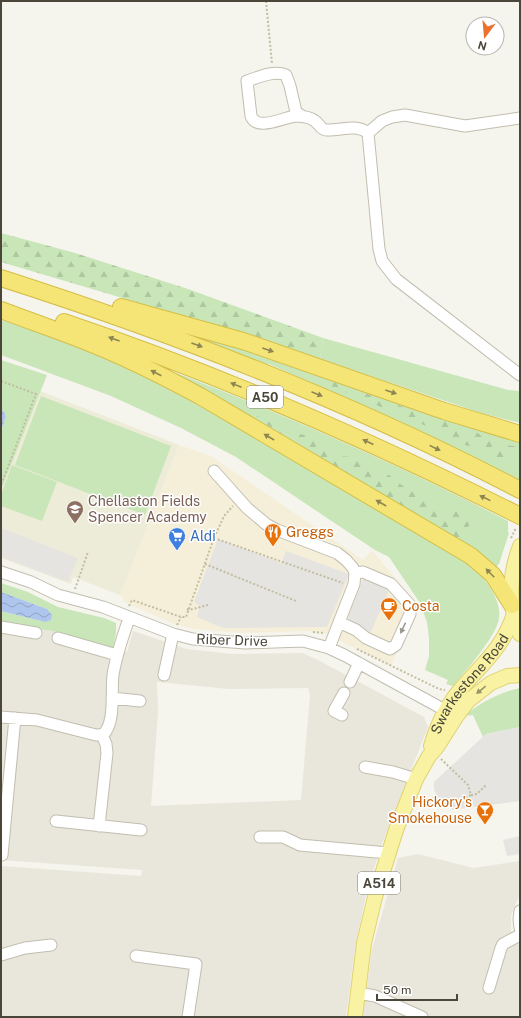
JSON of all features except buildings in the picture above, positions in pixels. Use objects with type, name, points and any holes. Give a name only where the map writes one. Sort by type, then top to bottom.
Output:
[{"type":"highway","points":[[1,278],[86,297],[177,324],[243,341],[444,411],[520,434]]},
{"type":"highway","name":"A50","points":[[1,278],[72,300],[218,353],[362,413],[520,490]]},
{"type":"highway","name":"A50","points":[[1,302],[97,333],[285,405],[364,440],[520,516]]},
{"type":"highway","points":[[1,310],[116,354],[200,396],[471,556],[493,575],[513,610]]},
{"type":"main road","points":[[514,540],[512,579],[513,610],[520,634]]},
{"type":"main road","name":"Swarkestone Road","points":[[356,1017],[367,928],[388,854],[403,810],[416,779],[435,757],[431,744],[451,713],[465,684],[498,647],[506,634],[513,610]]},
{"type":"main road","name":"Swarkestone Road","points":[[451,713],[491,683],[507,676],[520,675]]},
{"type":"street","points":[[302,116],[267,124],[252,120],[247,81],[273,73],[286,75],[296,112],[302,116],[315,120],[322,130],[356,128],[364,129],[368,133],[377,232],[382,261],[396,279],[517,372]]},
{"type":"street","points":[[368,133],[382,121],[392,117],[405,115],[465,126],[520,118]]},
{"type":"street","points":[[214,471],[252,513],[266,524],[337,554],[346,560],[353,568],[355,573],[354,584],[329,648]]},
{"type":"street","name":"Riber Drive","points":[[1,572],[31,582],[58,596],[103,607],[129,618],[175,630],[193,639],[213,642],[245,643],[303,641],[314,643],[329,648],[359,663],[451,713]]},
{"type":"street","points":[[339,622],[356,630],[366,638],[390,649],[396,645],[410,614],[410,605],[391,584],[363,572],[355,573]]},
{"type":"street","points":[[1,717],[37,720],[96,736],[102,735],[106,732],[109,724],[113,676],[117,655],[129,618]]},
{"type":"street","points":[[1,626],[36,633]]},
{"type":"street","points":[[164,675],[175,630]]},
{"type":"street","points":[[58,638],[117,655]]},
{"type":"street","points":[[350,682],[359,663]]},
{"type":"street","points":[[342,715],[334,711],[344,693]]},
{"type":"street","points":[[112,698],[140,701]]},
{"type":"street","points":[[2,855],[4,833],[3,817],[15,718]]},
{"type":"street","points":[[99,826],[107,753],[106,744],[102,735]]},
{"type":"street","points":[[365,767],[393,772],[416,779]]},
{"type":"street","points":[[56,821],[141,830]]},
{"type":"street","points":[[260,837],[283,837],[300,845],[388,854]]},
{"type":"street","points":[[520,911],[520,928]]},
{"type":"street","points":[[489,988],[503,944],[520,935]]},
{"type":"street","points":[[1,955],[25,948],[51,945]]},
{"type":"street","points":[[136,956],[196,964],[188,1017]]},
{"type":"street","points":[[358,993],[375,996],[422,1017]]},
{"type":"path","points":[[266,1],[273,73]]},
{"type":"path","points":[[1,382],[36,394],[1,485]]},
{"type":"path","points":[[129,606],[132,600],[181,617],[186,617],[214,538],[224,516],[239,499]]},
{"type":"path","points":[[214,538],[346,584]]},
{"type":"path","points":[[75,590],[88,552]]},
{"type":"path","points":[[205,564],[296,601]]},
{"type":"path","points":[[188,609],[208,605]]},
{"type":"path","points":[[175,630],[181,617]]},
{"type":"path","points":[[314,643],[316,635],[324,633]]},
{"type":"path","points":[[435,757],[468,785],[471,795]]},
{"type":"path","points":[[455,808],[461,801],[471,795],[478,794],[486,785]]},
{"type":"shaded area","name":"Chellaston Fields Spencer Academy","points":[[40,391],[179,445],[120,595],[73,577],[71,584],[1,558],[1,490]]},
{"type":"shaded area","points":[[179,445],[211,456],[363,560],[372,550],[418,606],[391,666],[324,633],[307,631],[242,633],[195,629],[174,624],[126,603],[120,595]]},
{"type":"shaded area","points":[[1,528],[78,558],[68,582],[1,557]]},
{"type":"shaded area","points":[[218,539],[281,563],[286,551],[349,574],[327,627],[223,628],[197,617],[200,606],[194,602]]},
{"type":"shaded area","points":[[363,579],[390,588],[370,634],[348,618]]},
{"type":"shaded area","points":[[1,622],[52,631],[127,652],[133,631],[187,649],[233,654],[302,653],[318,660],[424,717],[428,727],[381,846],[366,895],[355,948],[346,1017],[1,1017],[1,866],[141,876],[142,870],[1,860]],"holes":[[[157,682],[229,689],[308,688],[310,695],[301,800],[151,806],[158,712]]]},
{"type":"shaded area","points":[[520,727],[520,801],[452,810],[440,799],[437,803],[432,798],[436,793],[434,790],[434,782],[486,734]]},
{"type":"shaded area","points":[[520,836],[520,854],[507,856],[503,840]]},
{"type":"shaded area","points":[[418,854],[474,868],[520,861],[520,893],[511,916],[511,931],[520,944],[520,1017],[363,1017],[372,949],[398,858]]},
{"type":"green space","points":[[1,233],[75,253],[188,289],[323,338],[320,359],[220,327],[1,262]]},
{"type":"green space","points":[[1,320],[98,355],[210,411],[419,533],[486,575],[484,579],[490,587],[499,607],[499,618],[493,634],[453,686],[446,684],[448,680],[425,670],[429,656],[427,622],[420,603],[389,557],[375,550],[236,457],[181,428],[111,396],[1,355]]},
{"type":"green space","points":[[199,334],[520,439],[520,481],[477,458],[395,419],[269,364],[267,365],[198,338],[197,336]]},
{"type":"green space","points":[[323,338],[508,390],[520,391],[520,423],[481,413],[320,359]]},
{"type":"green space","points":[[126,354],[271,411],[367,453],[461,497],[508,521],[509,533],[499,564],[496,567]]},
{"type":"green space","points":[[1,360],[47,375],[1,490],[1,431],[6,416],[1,408]]},
{"type":"green space","points":[[306,372],[426,415],[469,428],[496,444],[513,446],[520,441],[520,462],[516,457],[508,459],[502,463],[477,448],[461,444],[450,436],[305,375]]},
{"type":"green space","points":[[41,396],[171,446],[145,515],[15,465]]},
{"type":"green space","points":[[257,416],[291,432],[327,442],[342,456],[364,459],[366,464],[372,468],[378,467],[383,470],[408,490],[429,499],[447,510],[459,510],[471,514],[481,523],[479,527],[470,523],[462,538],[454,539],[433,524],[407,512],[292,444],[289,438],[257,419]]},
{"type":"green space","points":[[12,465],[57,482],[42,521],[1,506],[1,495]]},
{"type":"green space","points":[[1,583],[28,592],[58,607],[104,618],[116,623],[113,648],[52,631],[1,622],[1,611],[45,622],[47,609],[1,592]]},
{"type":"green space","points":[[520,688],[520,727],[486,734],[483,737],[473,715],[464,716],[490,699],[505,692]]},
{"type":"water","points":[[1,408],[6,416],[1,431]]},
{"type":"water","points":[[1,592],[47,609],[52,615],[51,620],[45,622],[1,611]]},
{"type":"place","name":"Chellaston Fields Spencer Academy","points":[[75,524]]},
{"type":"place","name":"Greggs","points":[[273,547]]},
{"type":"place","name":"Aldi","points":[[177,551]]},
{"type":"place","name":"Costa","points":[[389,621]]},
{"type":"place","name":"Hickory's Smokehouse","points":[[485,825]]}]
